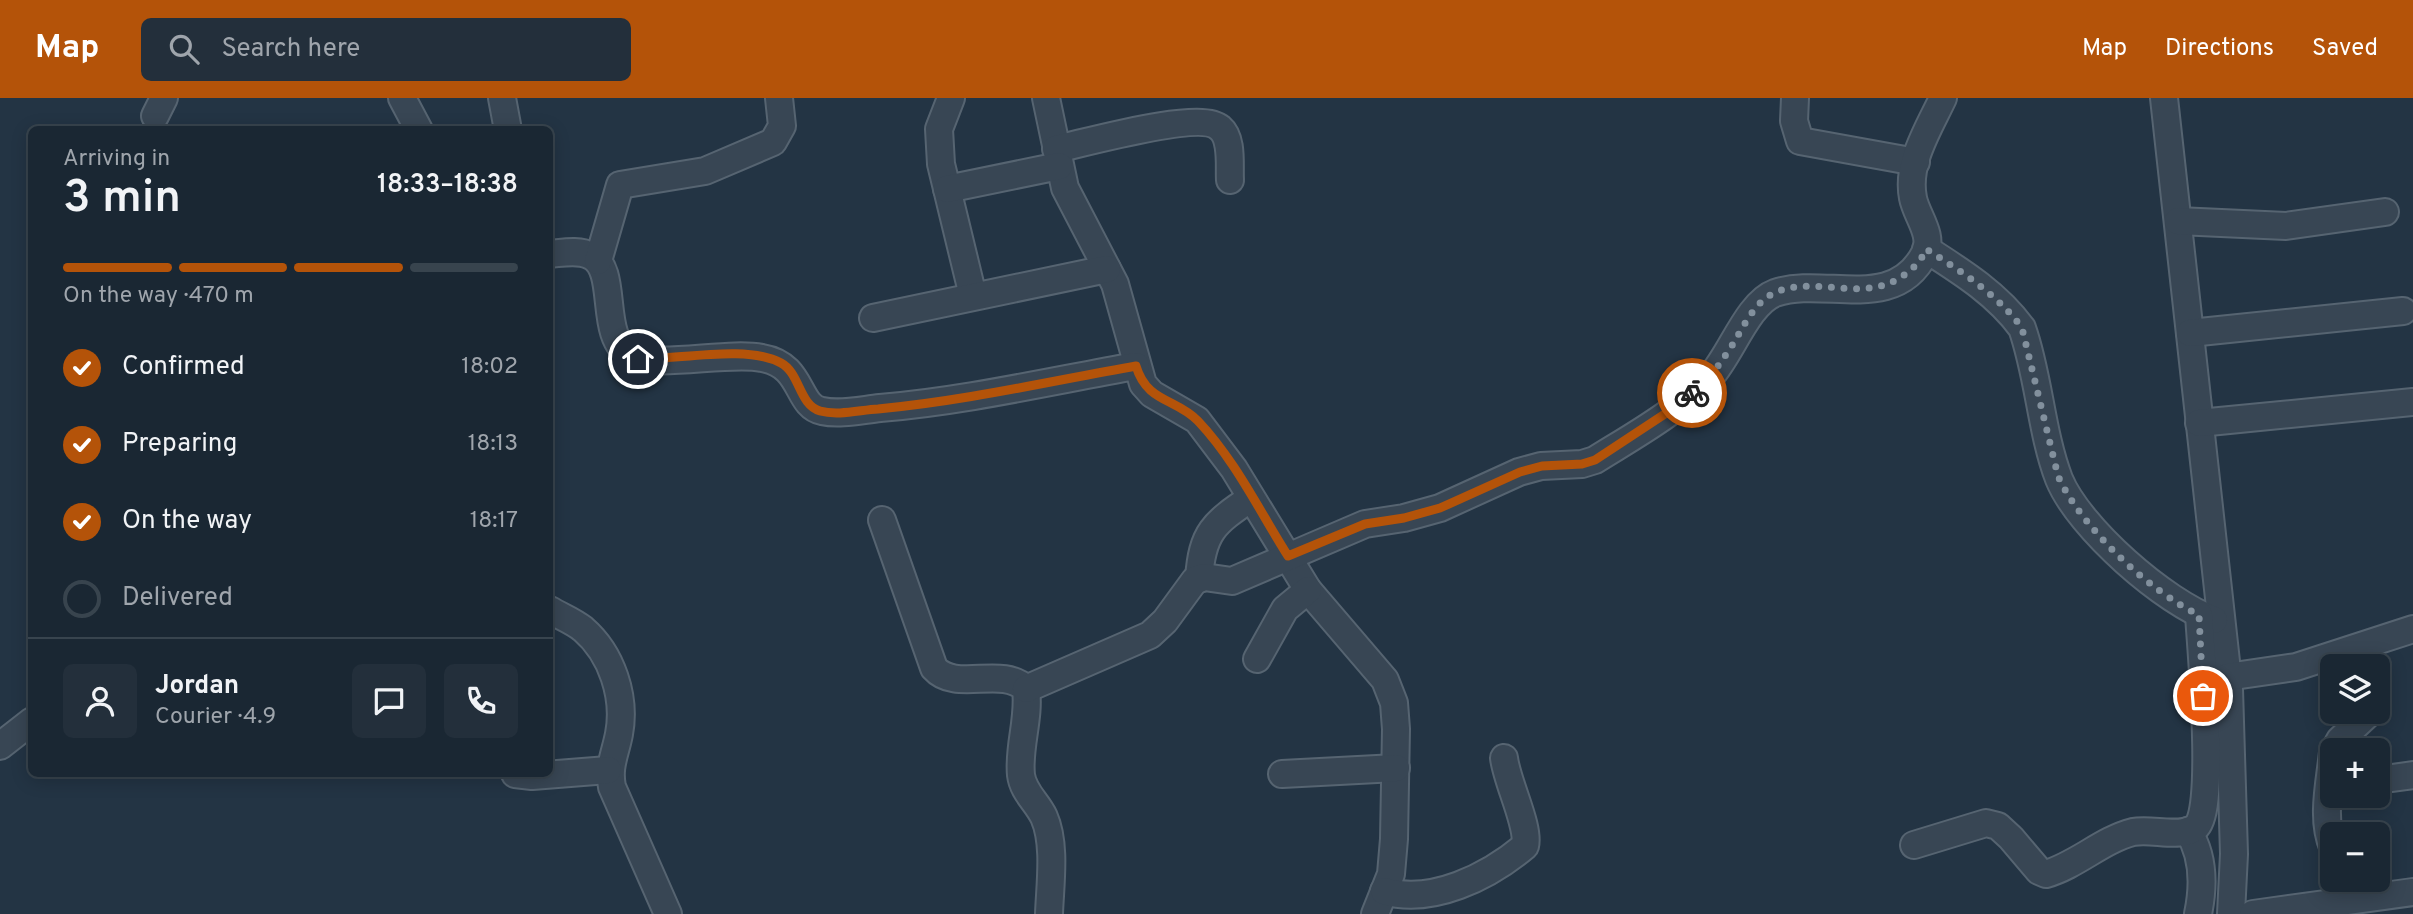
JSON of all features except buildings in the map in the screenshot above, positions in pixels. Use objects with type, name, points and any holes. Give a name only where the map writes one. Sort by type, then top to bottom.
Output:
[{"type":"street","points":[[402,98],[417,126]]},
{"type":"street","points":[[502,98],[507,126]]},
{"type":"street","points":[[598,261],[620,185],[705,170],[773,142],[782,126],[779,98]]},
{"type":"street","points":[[951,98],[939,129],[938,141],[973,296]]},
{"type":"street","points":[[1046,98],[1065,188],[1115,284],[1143,384],[1152,394],[1197,420],[1251,498],[1308,590],[1385,680],[1394,703],[1396,768],[1391,874],[1380,902]]},
{"type":"street","points":[[1795,98],[1794,121],[1800,141],[1916,162]]},
{"type":"street","points":[[1199,579],[1232,581],[1365,524],[1404,518],[1440,508],[1520,472],[1542,466],[1582,464],[1595,460],[1677,406],[1712,375],[1759,305],[1772,294],[1807,288],[1858,290],[1892,285],[1910,271],[1926,249],[1928,237],[1913,199],[1911,179],[1943,98]]},
{"type":"street","points":[[1914,845],[1986,823],[1998,826],[2039,871],[2046,874],[2119,836],[2154,830],[2188,831],[2198,826],[2204,814],[2210,619],[2199,423],[2164,98]]},
{"type":"street","points":[[947,189],[1155,127],[1208,121],[1226,135],[1230,180]]},
{"type":"street","points":[[2178,221],[2286,226],[2385,212]]},
{"type":"street","points":[[1926,249],[1987,290],[2009,309],[2022,328],[2058,476],[2079,514],[2137,570],[2179,605],[2210,619],[2227,677],[2233,783],[2231,914]]},
{"type":"street","points":[[553,254],[579,252],[598,261],[603,271],[612,328],[628,354],[638,359],[664,360],[734,355],[781,363],[792,373],[811,406],[819,411],[911,406],[1136,366]]},
{"type":"street","points":[[873,317],[1107,269]]},
{"type":"street","points":[[2190,333],[2403,311]]},
{"type":"street","points":[[2199,423],[2413,402]]},
{"type":"street","points":[[1026,689],[1150,635],[1199,579],[1208,534],[1220,519],[1251,498]]},
{"type":"street","points":[[882,520],[934,668],[949,678],[1009,680],[1026,689]]},
{"type":"street","points":[[1257,659],[1285,609],[1308,590]]},
{"type":"street","points":[[553,612],[583,629],[606,658],[617,681],[621,714],[619,736],[608,770],[611,787],[668,914]]},
{"type":"street","points":[[2365,654],[2413,629]]},
{"type":"street","points":[[2227,677],[2320,663]]},
{"type":"street","points":[[1026,689],[1027,719],[1021,772],[1023,786],[1044,818],[1049,835],[1049,914]]},
{"type":"street","points":[[0,746],[28,724]]},
{"type":"street","points":[[2342,738],[2357,724]]},
{"type":"street","points":[[1380,902],[1404,896],[1434,894],[1453,887],[1525,846],[1524,826],[1509,789],[1504,758]]},
{"type":"street","points":[[1282,774],[1396,768]]},
{"type":"street","points":[[553,774],[608,770]]},
{"type":"street","points":[[2390,778],[2413,775]]},
{"type":"street","points":[[2188,831],[2197,845],[2202,876],[2198,914]]},
{"type":"street","points":[[2390,890],[2413,892]]},
{"type":"street","points":[[2253,914],[2355,892]]},
{"type":"way so far","points":[[1692,393],[1712,375],[1759,305],[1772,294],[1807,288],[1858,290],[1892,285],[1910,271],[1925,254],[1926,249],[1987,290],[2009,309],[2022,328],[2058,476],[2068,497],[2079,514],[2137,570],[2179,605],[2199,615],[2203,696]]},
{"type":"route","points":[[638,359],[734,355],[763,358],[781,363],[792,373],[811,406],[819,411],[836,412],[911,406],[1136,366],[1143,384],[1152,394],[1197,420],[1234,469],[1288,556],[1365,524],[1404,518],[1440,508],[1520,472],[1542,466],[1582,464],[1595,460],[1677,406],[1692,393]]}]
